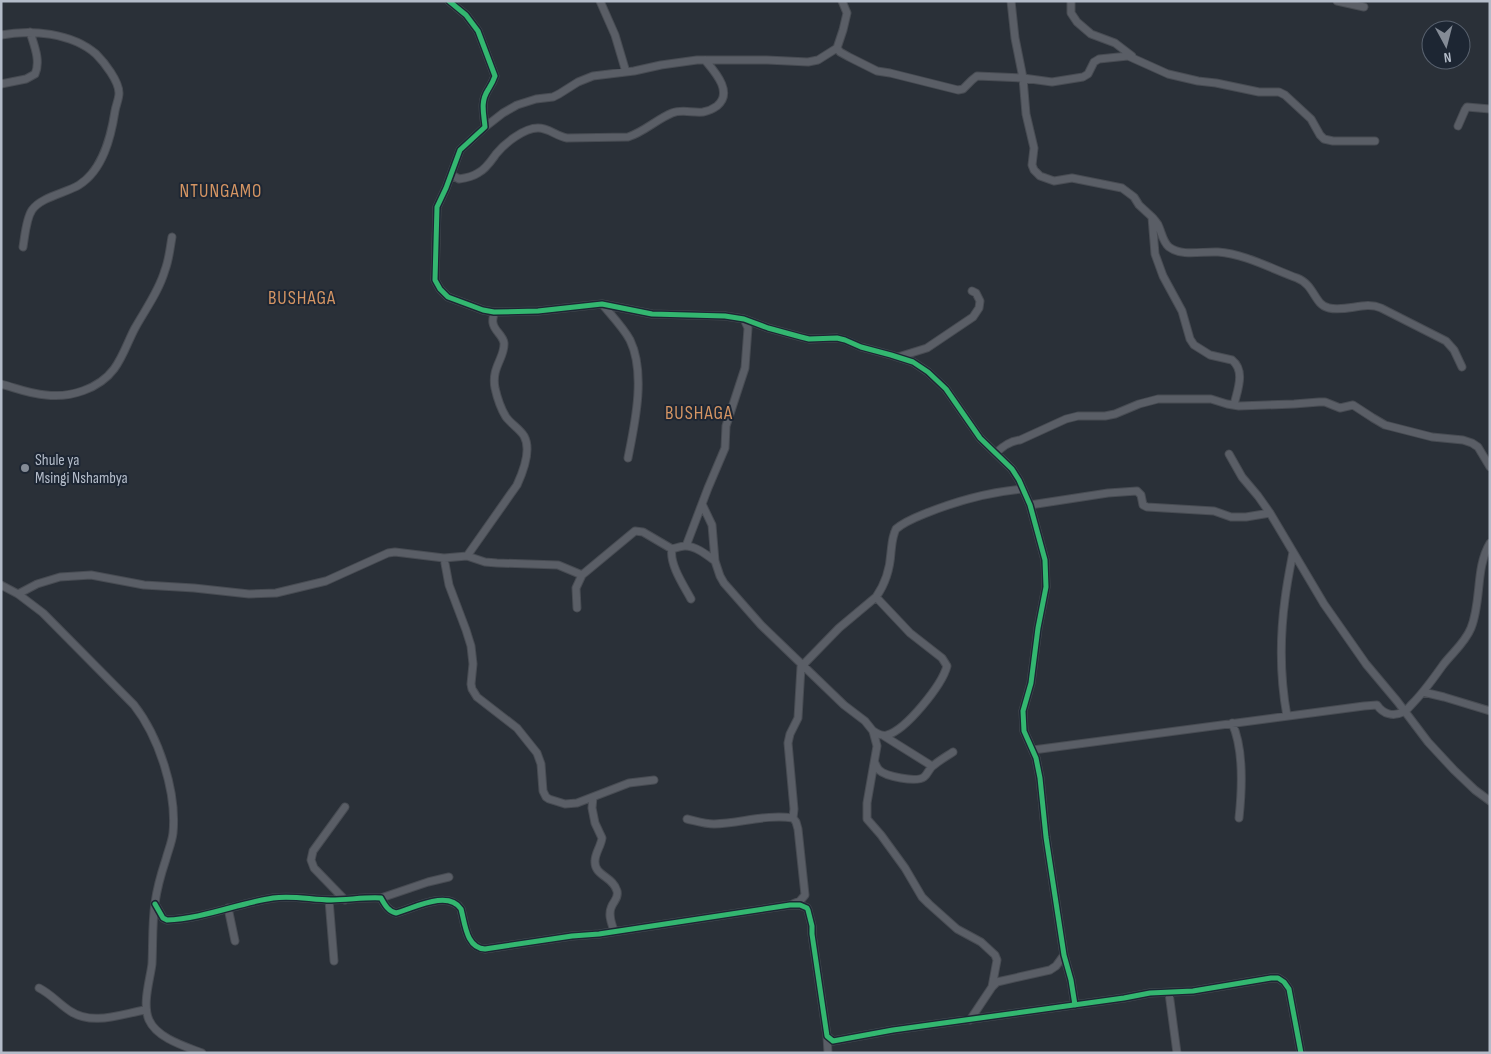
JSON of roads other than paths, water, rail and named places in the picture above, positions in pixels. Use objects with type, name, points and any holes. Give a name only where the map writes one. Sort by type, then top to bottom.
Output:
[{"type":"street","points":[[449,1],[466,15],[478,31],[495,76],[493,83],[487,91],[483,107],[485,127]]},
{"type":"street","points":[[600,1],[616,35],[626,72]]},
{"type":"street","points":[[842,1],[846,13],[837,48],[818,60],[808,62],[704,60],[661,65],[585,78],[559,94],[517,105],[503,113],[460,150],[452,175],[437,207],[435,280],[448,297],[494,312],[538,311],[602,304],[658,314],[724,316],[744,319],[768,328],[810,339],[826,337],[845,340],[861,347],[913,362],[928,372],[946,389],[980,438],[1012,469],[1030,505],[1039,534],[1047,575],[1031,683],[1023,711],[1024,731],[1033,750],[1040,778],[1046,837],[1064,955],[1075,1005]]},
{"type":"street","points":[[1011,1],[1015,38],[1023,78],[1026,114],[1034,148],[1032,165],[1040,176],[1054,181],[1072,178],[1122,188],[1134,197],[1159,225],[1168,246],[1174,250],[1182,252],[1219,252],[1245,258],[1304,281],[1317,300],[1327,308],[1350,309],[1374,305],[1446,341],[1454,350],[1462,367]]},
{"type":"street","points":[[1071,1],[1071,13],[1077,22],[1091,34],[1115,44],[1151,68],[1198,81],[1259,92],[1279,92],[1285,95],[1311,119],[1324,139],[1333,141],[1375,140]]},
{"type":"street","points":[[1337,1],[1364,7]]},
{"type":"street","points":[[1,35],[30,32],[66,39],[80,44],[91,50],[102,60],[117,84],[119,92],[114,122],[101,159],[79,185],[44,201],[32,210],[22,246]]},
{"type":"street","points":[[1,84],[26,79],[35,74],[37,70],[37,55],[30,32]]},
{"type":"street","points":[[837,48],[840,52],[877,71],[914,78],[953,90],[963,89],[977,76],[1023,78],[1052,82],[1083,77],[1088,74],[1094,62],[1099,59],[1128,56],[1134,58]]},
{"type":"street","points":[[452,175],[459,179],[478,173],[488,165],[506,144],[527,129],[548,129],[560,137],[567,138],[628,137],[635,135],[671,113],[685,111],[703,112],[712,109],[722,101],[724,94],[717,75],[704,60]]},
{"type":"street","points":[[1458,126],[1467,107],[1490,109]]},
{"type":"street","points":[[1152,217],[1155,254],[1163,276],[1182,311],[1190,339],[1210,355],[1232,360],[1239,368],[1240,380],[1234,405]]},
{"type":"street","points":[[1,384],[47,396],[66,395],[87,390],[102,382],[115,369],[159,285],[165,270],[172,236]]},
{"type":"street","points":[[898,357],[927,348],[973,317],[979,308],[980,301],[976,293],[972,291]]},
{"type":"street","points":[[602,304],[630,339],[634,351],[638,392],[628,458]]},
{"type":"street","points":[[467,556],[517,485],[522,475],[527,455],[526,438],[505,416],[495,389],[493,377],[504,343],[492,322],[494,312]]},
{"type":"street","points":[[686,546],[708,488],[726,448],[726,426],[745,368],[748,328],[744,319]]},
{"type":"street","points":[[996,453],[1014,440],[1020,440],[1066,419],[1078,416],[1115,414],[1139,404],[1158,399],[1211,400],[1234,405],[1325,402],[1340,408],[1353,405],[1380,423],[1404,431],[1472,443],[1478,448],[1490,467]]},
{"type":"street","points":[[1229,454],[1242,477],[1270,512],[1342,631],[1366,664],[1428,742],[1475,790],[1490,801]]},
{"type":"street","points":[[790,905],[800,901],[805,895],[798,829],[794,818],[788,743],[798,718],[800,672],[803,665],[839,628],[876,597],[887,579],[894,534],[900,525],[963,500],[1009,490],[1023,489]]},
{"type":"street","points":[[1030,505],[1108,493],[1137,491],[1140,492],[1143,505],[1147,507],[1214,510],[1231,517],[1246,517],[1270,512]]},
{"type":"street","points":[[702,504],[712,525],[715,561],[720,576],[761,626],[873,730],[932,766]]},
{"type":"street","points":[[577,608],[576,588],[582,575],[635,531],[643,532],[672,549],[686,546],[703,552],[715,561]]},
{"type":"street","points":[[1033,750],[1373,705],[1377,705],[1386,714],[1404,712],[1423,692],[1466,638],[1471,628],[1478,600],[1484,554],[1490,543]]},
{"type":"street","points":[[672,549],[673,561],[691,599]]},
{"type":"street","points":[[18,594],[37,584],[60,577],[91,575],[144,585],[249,594],[276,593],[326,581],[395,552],[444,558],[467,556],[497,564],[558,565],[582,575]]},
{"type":"street","points":[[1287,716],[1284,700],[1282,644],[1285,598],[1293,552]]},
{"type":"street","points":[[444,558],[449,585],[471,646],[473,664],[470,684],[477,697],[517,728],[537,753],[541,764],[543,791],[546,797],[555,802],[577,803],[629,783],[654,780]]},
{"type":"street","points":[[1,585],[18,594],[43,613],[129,700],[144,718],[150,729],[166,773],[174,808],[172,835],[155,904],[152,962],[145,1010],[149,1021],[160,1033],[179,1044],[202,1053]]},
{"type":"street","points":[[876,597],[910,633],[942,658],[947,666],[944,675],[927,701],[894,732],[884,736]]},
{"type":"street","points":[[1423,692],[1490,711]]},
{"type":"street","points":[[1232,723],[1236,731],[1240,760],[1241,799],[1239,818]]},
{"type":"street","points":[[873,730],[877,746],[867,803],[867,819],[905,868],[922,897],[957,929],[980,942],[995,955],[997,960],[992,987]]},
{"type":"street","points":[[875,763],[878,769],[885,774],[913,780],[924,777],[932,766],[953,752]]},
{"type":"street","points":[[593,797],[592,808],[595,823],[602,838],[596,856],[595,868],[597,872],[610,879],[617,889],[617,898],[611,907],[610,914],[614,931]]},
{"type":"street","points":[[345,807],[313,851],[310,860],[314,868],[345,900]]},
{"type":"street","points":[[687,819],[712,824],[756,818],[794,818]]},
{"type":"street","points":[[155,904],[162,918],[167,920],[199,915],[274,898],[303,897],[329,900],[381,898],[449,877]]},
{"type":"street","points":[[381,898],[386,907],[396,912],[430,901],[458,904],[461,908],[470,940],[474,946],[479,948],[614,931],[790,905],[803,906],[808,910],[812,926],[828,1053]]},
{"type":"street","points":[[329,900],[334,961]]},
{"type":"street","points":[[228,908],[235,941]]},
{"type":"street","points":[[970,1020],[992,987],[998,982],[1050,970],[1056,966],[1064,955]]},
{"type":"street","points":[[827,1036],[833,1040],[839,1040],[893,1030],[1150,993],[1193,991],[1241,982],[1278,978],[1289,989],[1301,1053]]},
{"type":"street","points":[[39,988],[67,1010],[91,1020],[145,1010]]},
{"type":"street","points":[[1169,993],[1177,1053]]},
{"type":"place","name":"Shule ya Msingi Nshambya","points":[[25,468]]},
{"type":"district","name":"NTUNGAMO","points":[[221,190]]},
{"type":"district","name":"BUSHAGA","points":[[302,297]]},
{"type":"district","name":"BUSHAGA","points":[[699,412]]}]
